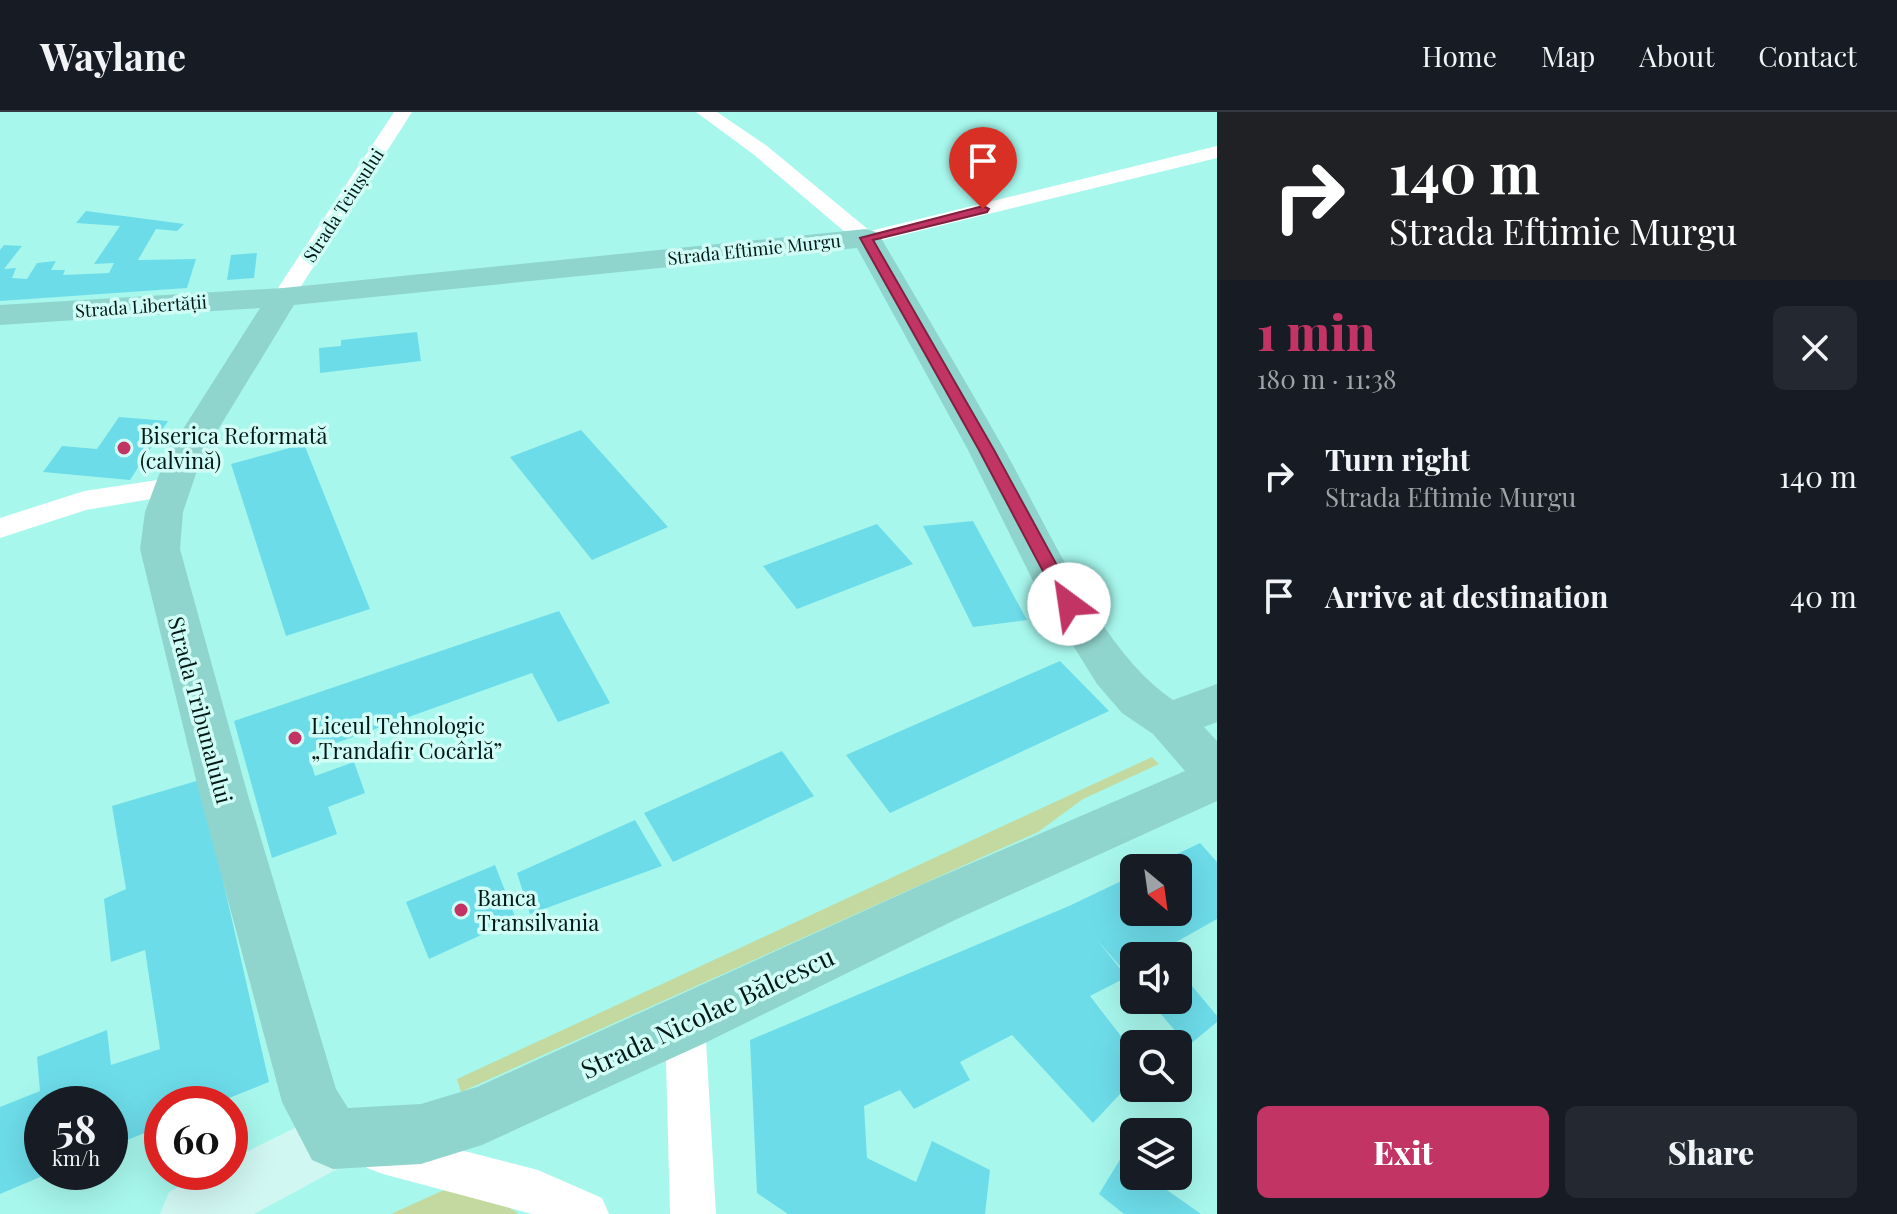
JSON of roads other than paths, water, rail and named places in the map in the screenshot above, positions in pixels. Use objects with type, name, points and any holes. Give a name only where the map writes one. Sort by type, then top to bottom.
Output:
[{"type":"main road","name":"Strada Eftimie Murgu","points":[[283,297],[866,238]]},
{"type":"main road","points":[[866,238],[986,450],[1054,581],[1113,672],[1138,700],[1169,721],[1217,776]]},
{"type":"main road","name":"Strada Libertății","points":[[0,315],[283,297]]},
{"type":"main road","name":"Strada Tribunalului","points":[[283,297],[238,373],[202,423],[171,487],[160,532],[160,549],[223,792],[311,1102],[333,1139]]},
{"type":"main road","points":[[1169,721],[1217,702]]},
{"type":"main road","name":"Strada Nicolae Bălcescu","points":[[333,1139],[421,1134],[482,1115],[1217,776]]},
{"type":"street","name":"Strada Teiușului","points":[[283,297],[403,112]]},
{"type":"street","points":[[705,112],[760,150],[866,238]]},
{"type":"street","name":"Strada Eftimie Murgu","points":[[866,238],[1217,152]]},
{"type":"street","points":[[0,528],[84,501],[171,487]]},
{"type":"street","points":[[685,1023],[693,1214]]},
{"type":"street","points":[[333,1139],[538,1193],[586,1214]]},
{"type":"street","name":"Strada Nicolae Bălcescu","points":[[191,1214],[333,1139]]},
{"type":"place","name":"Biserica Reformată (calvină)","points":[[124,448]]},
{"type":"place","name":"Liceul Tehnologic „Trandafir Cocârlă”","points":[[295,738]]},
{"type":"place","name":"Banca Transilvania","points":[[461,910]]}]
